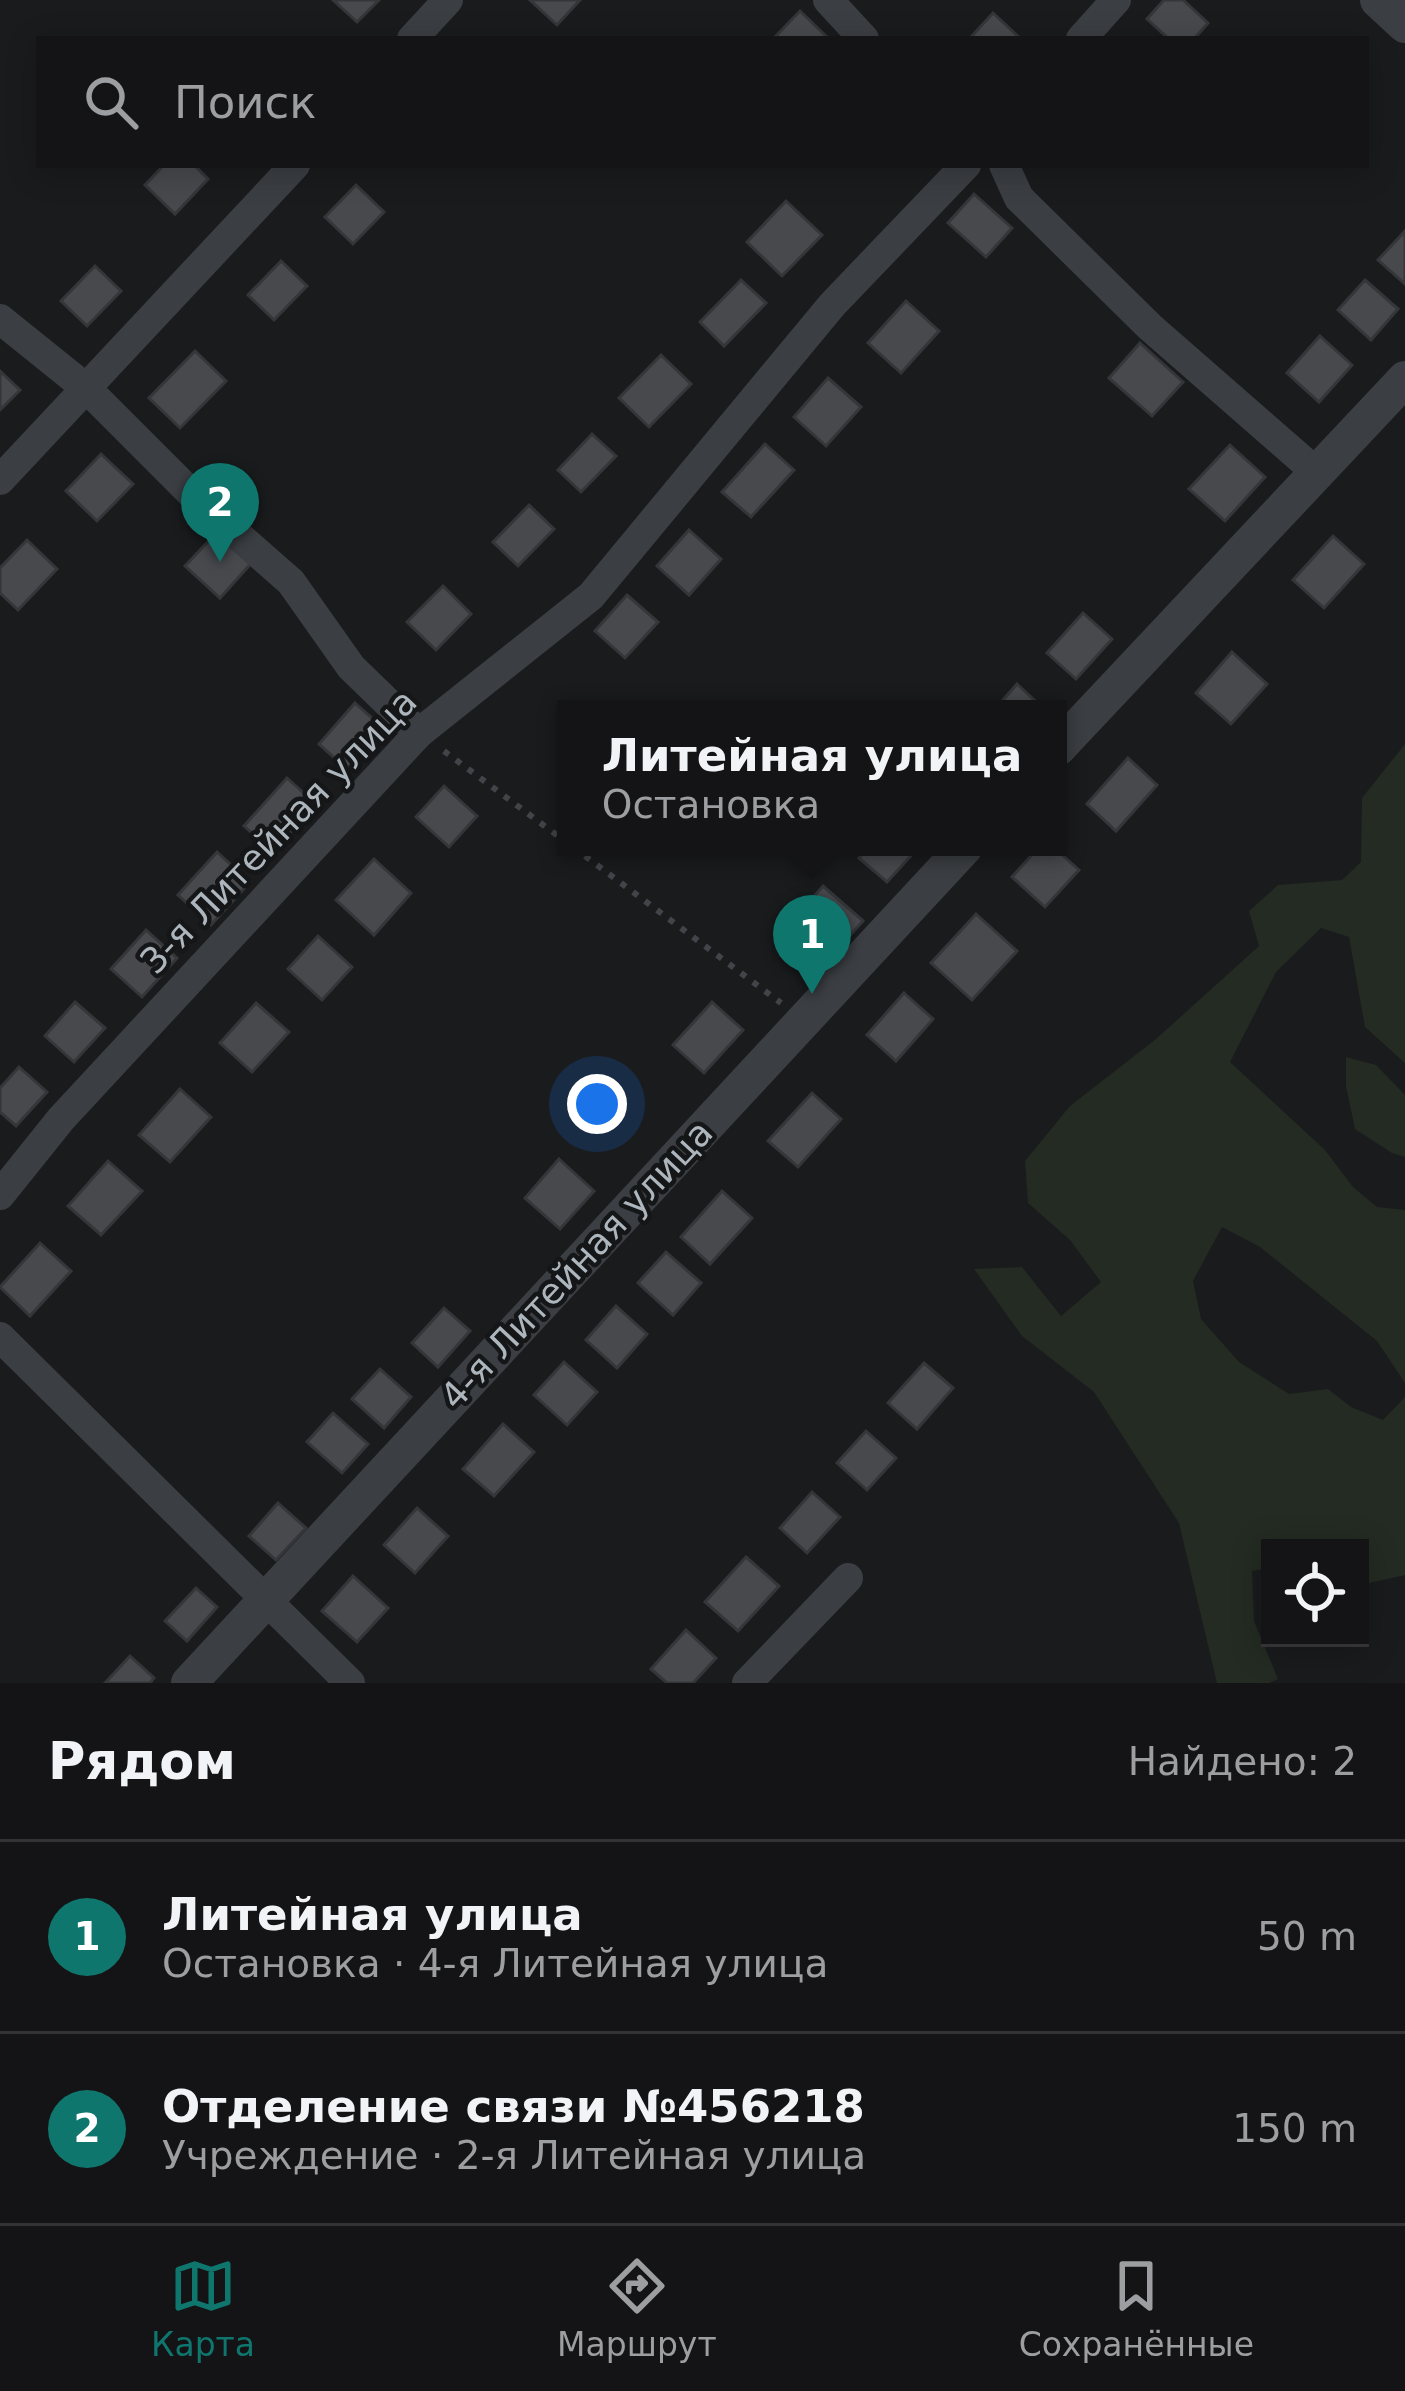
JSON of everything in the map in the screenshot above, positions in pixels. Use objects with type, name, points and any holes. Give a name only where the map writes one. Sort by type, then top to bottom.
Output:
[{"type":"street","points":[[415,36],[448,0]]},
{"type":"street","points":[[828,0],[861,36]]},
{"type":"street","points":[[1084,36],[1116,0]]},
{"type":"street","points":[[1378,0],[1405,26]]},
{"type":"street","points":[[0,480],[292,168]]},
{"type":"street","name":"3-я Литейная улица","points":[[0,1195],[61,1119],[419,733],[591,596],[832,304],[963,168]]},
{"type":"street","points":[[1005,168],[1019,198],[1150,327],[1316,472]]},
{"type":"street","points":[[0,319],[87,389],[199,501],[292,582],[352,668],[419,733]]},
{"type":"street","points":[[1067,738],[1405,379]]},
{"type":"street","name":"4-я Литейная улица","points":[[189,1683],[957,856]]},
{"type":"street","points":[[0,1337],[350,1683]]},
{"type":"street","points":[[747,1683],[848,1578]]},
{"type":"path","points":[[419,733],[557,835]]},
{"type":"path","points":[[585,856],[803,1019]]},
{"type":"shaded area","points":[[1405,744],[1405,1063],[1365,1027],[1349,937],[1321,928],[1276,972],[1230,1062],[1325,1150],[1353,1187],[1377,1207],[1405,1210],[1405,1383],[1377,1341],[1260,1247],[1222,1227],[1193,1281],[1201,1319],[1239,1362],[1289,1394],[1328,1389],[1351,1407],[1383,1420],[1405,1397],[1405,1575],[1369,1583],[1369,1539],[1261,1539],[1261,1570],[1252,1571],[1254,1621],[1278,1679],[1217,1683],[1179,1523],[1094,1392],[1022,1336],[974,1269],[1022,1267],[1061,1316],[1101,1282],[1070,1240],[1028,1203],[1025,1161],[1070,1106],[1156,1039],[1259,946],[1249,911],[1278,885],[1342,880],[1361,862],[1362,798]]},
{"type":"shaded area","points":[[1346,1057],[1376,1065],[1405,1095],[1405,1157],[1355,1129]]},
{"type":"building","points":[[333,0],[379,0],[357,22]]},
{"type":"building","points":[[530,0],[580,0],[557,25]]},
{"type":"building","points":[[1164,0],[1183,0],[1208,23],[1197,36],[1166,36],[1147,19]]},
{"type":"building","points":[[800,11],[826,36],[776,36]]},
{"type":"building","points":[[993,13],[1018,36],[972,36]]},
{"type":"building","points":[[161,168],[197,168],[208,179],[175,214],[145,185]]},
{"type":"building","points":[[356,185],[384,212],[353,244],[325,217]]},
{"type":"building","points":[[974,194],[1012,228],[986,257],[948,223]]},
{"type":"building","points":[[786,201],[822,235],[782,276],[747,242]]},
{"type":"building","points":[[1405,231],[1405,284],[1378,260]]},
{"type":"building","points":[[281,261],[307,286],[274,320],[248,295]]},
{"type":"building","points":[[95,266],[121,291],[87,326],[61,301]]},
{"type":"building","points":[[741,280],[766,303],[724,346],[700,322]]},
{"type":"building","points":[[1365,280],[1398,309],[1371,340],[1338,310]]},
{"type":"building","points":[[906,301],[939,331],[901,373],[868,343]]},
{"type":"building","points":[[1320,336],[1352,365],[1319,402],[1287,373]]},
{"type":"building","points":[[1140,343],[1183,382],[1152,416],[1109,378]]},
{"type":"building","points":[[195,351],[226,381],[180,428],[149,398]]},
{"type":"building","points":[[661,355],[691,384],[649,427],[619,398]]},
{"type":"building","points":[[0,371],[20,390],[0,410]]},
{"type":"building","points":[[828,378],[861,407],[826,446],[794,417]]},
{"type":"building","points":[[592,434],[616,456],[581,492],[558,470]]},
{"type":"building","points":[[765,444],[794,470],[751,517],[722,492]]},
{"type":"building","points":[[1230,445],[1265,477],[1225,521],[1189,489]]},
{"type":"building","points":[[101,454],[133,484],[97,521],[66,491]]},
{"type":"building","points":[[529,505],[554,529],[518,566],[493,542]]},
{"type":"building","points":[[221,528],[255,559],[220,598],[185,566]]},
{"type":"building","points":[[689,530],[721,559],[689,595],[657,566]]},
{"type":"building","points":[[1333,536],[1364,564],[1324,608],[1293,580]]},
{"type":"building","points":[[27,540],[57,569],[18,610],[0,593],[0,568]]},
{"type":"building","points":[[443,586],[471,614],[436,650],[407,622]]},
{"type":"building","points":[[627,595],[658,622],[625,658],[595,631]]},
{"type":"building","points":[[1083,613],[1112,639],[1076,679],[1047,653]]},
{"type":"building","points":[[1232,652],[1267,684],[1231,724],[1196,693]]},
{"type":"building","points":[[1017,684],[1034,700],[1003,700]]},
{"type":"building","points":[[355,703],[383,728],[347,769],[319,744]]},
{"type":"building","points":[[1128,758],[1157,785],[1116,831],[1087,804]]},
{"type":"building","points":[[287,778],[316,804],[273,852],[244,826]]},
{"type":"building","points":[[444,786],[477,816],[449,847],[416,817]]},
{"type":"building","points":[[217,852],[250,882],[211,925],[178,895]]},
{"type":"building","points":[[861,856],[911,856],[887,882]]},
{"type":"building","points":[[1031,856],[1063,856],[1079,870],[1045,907],[1012,877]]},
{"type":"building","points":[[374,859],[411,893],[374,935],[336,900]]},
{"type":"building","points":[[823,886],[863,921],[835,952],[796,917]]},
{"type":"building","points":[[976,914],[1017,951],[972,1000],[931,963]]},
{"type":"building","points":[[146,930],[177,958],[142,997],[111,969]]},
{"type":"building","points":[[318,936],[352,967],[322,1000],[288,969]]},
{"type":"building","points":[[904,993],[933,1019],[896,1061],[867,1035]]},
{"type":"building","points":[[75,1002],[105,1028],[74,1062],[45,1036]]},
{"type":"building","points":[[712,1002],[743,1030],[704,1073],[673,1045]]},
{"type":"building","points":[[256,1003],[289,1032],[252,1072],[220,1043]]},
{"type":"building","points":[[19,1067],[47,1092],[16,1126],[0,1112],[0,1088]]},
{"type":"building","points":[[180,1089],[211,1117],[170,1162],[139,1135]]},
{"type":"building","points":[[812,1093],[841,1119],[798,1167],[768,1141]]},
{"type":"building","points":[[559,1159],[594,1191],[560,1229],[525,1198]]},
{"type":"building","points":[[108,1161],[142,1191],[101,1235],[68,1206]]},
{"type":"building","points":[[722,1191],[752,1218],[710,1264],[681,1237]]},
{"type":"building","points":[[40,1243],[71,1271],[30,1316],[0,1287]]},
{"type":"building","points":[[666,1252],[701,1283],[673,1315],[638,1283]]},
{"type":"building","points":[[616,1306],[647,1334],[617,1368],[586,1340]]},
{"type":"building","points":[[444,1308],[470,1331],[438,1367],[412,1343]]},
{"type":"building","points":[[564,1362],[597,1392],[567,1425],[534,1395]]},
{"type":"building","points":[[924,1363],[953,1388],[917,1429],[888,1403]]},
{"type":"building","points":[[380,1369],[411,1397],[384,1428],[352,1399]]},
{"type":"building","points":[[333,1413],[368,1444],[342,1473],[307,1442]]},
{"type":"building","points":[[503,1424],[534,1452],[494,1496],[463,1469]]},
{"type":"building","points":[[866,1431],[896,1458],[867,1490],[837,1463]]},
{"type":"building","points":[[812,1492],[840,1517],[807,1553],[780,1528]]},
{"type":"building","points":[[278,1503],[306,1528],[276,1560],[249,1536]]},
{"type":"building","points":[[417,1508],[448,1536],[415,1573],[384,1545]]},
{"type":"building","points":[[746,1557],[779,1586],[738,1631],[705,1602]]},
{"type":"building","points":[[353,1576],[388,1608],[357,1642],[322,1611]]},
{"type":"building","points":[[196,1588],[217,1607],[187,1641],[165,1621]]},
{"type":"building","points":[[686,1630],[716,1658],[693,1683],[667,1683],[651,1669]]},
{"type":"building","points":[[130,1656],[154,1678],[150,1683],[105,1683]]},
{"type":"place","name":"Отделение связи №456218","points":[[220,562]]},
{"type":"place","name":"Литейная улица","points":[[812,994]]}]
